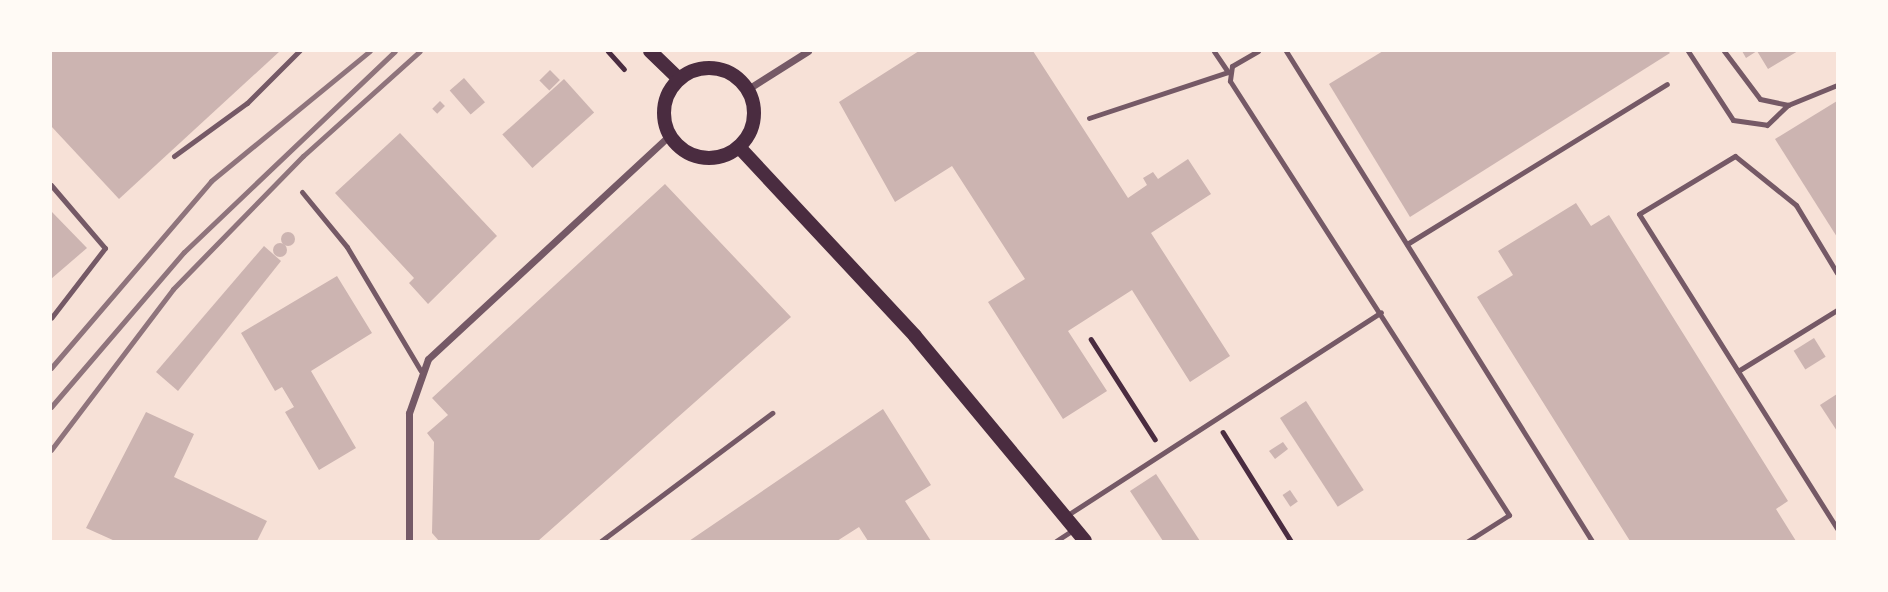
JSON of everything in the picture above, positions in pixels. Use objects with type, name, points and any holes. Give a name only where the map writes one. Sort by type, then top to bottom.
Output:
[{"type":"main road","points":[[650,51],[679,79]]},
{"type":"main road","points":[[716,69],[748,89],[754,120],[739,147],[719,157],[696,156],[670,135],[665,106],[679,79],[716,69]]},
{"type":"main road","points":[[739,147],[915,336],[1085,541]]},
{"type":"street","points":[[748,89],[808,51]]},
{"type":"street","points":[[409,541],[408,413],[421,371],[454,331],[670,135]]},
{"type":"lane","points":[[174,156],[230,118],[299,51]]},
{"type":"lane","points":[[1214,51],[1509,515],[1468,541]]},
{"type":"lane","points":[[1089,118],[1228,72],[1258,51]]},
{"type":"lane","points":[[1286,51],[1592,541]]},
{"type":"lane","points":[[1688,51],[1733,120],[1767,125],[1788,105],[1837,85]]},
{"type":"lane","points":[[1724,51],[1760,99],[1788,105]]},
{"type":"lane","points":[[1408,244],[1667,84]]},
{"type":"lane","points":[[1837,273],[1796,205],[1735,156],[1639,214],[1837,529]]},
{"type":"lane","points":[[51,185],[105,248],[51,318]]},
{"type":"lane","points":[[302,192],[347,247],[421,371]]},
{"type":"lane","points":[[1738,371],[1837,310]]},
{"type":"lane","points":[[1066,516],[1381,313]]},
{"type":"lane","points":[[601,541],[772,413]]},
{"type":"lane","points":[[1056,541],[1076,528]]},
{"type":"path","points":[[608,51],[624,69]]},
{"type":"path","points":[[1091,339],[1163,453]]},
{"type":"path","points":[[1215,419],[1291,541]]},
{"type":"building","points":[[51,51],[280,51],[119,199],[51,126]]},
{"type":"building","points":[[919,51],[1033,51],[1128,198],[1147,185],[1143,178],[1153,172],[1158,179],[1188,159],[1211,194],[1151,233],[1230,356],[1190,382],[1132,290],[1068,331],[1107,391],[1063,419],[988,302],[1025,279],[952,166],[895,202],[839,102]]},
{"type":"building","points":[[1383,51],[1670,53],[1410,217],[1329,84]]},
{"type":"building","points":[[1742,51],[1757,51],[1746,58]]},
{"type":"building","points":[[1757,51],[1798,51],[1768,69]]},
{"type":"building","points":[[550,70],[560,80],[549,91],[539,81]]},
{"type":"building","points":[[464,78],[485,102],[471,115],[450,90]]},
{"type":"building","points":[[564,79],[594,112],[532,168],[502,135]]},
{"type":"building","points":[[440,101],[445,106],[437,114],[432,109]]},
{"type":"building","points":[[1837,101],[1837,237],[1775,139]]},
{"type":"building","points":[[400,133],[497,236],[428,304],[409,283],[414,278],[335,193]]},
{"type":"building","points":[[665,184],[791,317],[538,541],[439,541],[432,533],[434,442],[427,433],[448,415],[432,398]]},
{"type":"building","points":[[1576,203],[1591,226],[1609,215],[1788,501],[1776,509],[1796,541],[1630,541],[1477,297],[1513,275],[1498,251]]},
{"type":"building","points":[[51,211],[87,248],[51,279]]},
{"type":"building","points":[[288,232],[293,234],[293,244],[288,246],[283,244],[281,239],[283,234]]},
{"type":"building","points":[[280,243],[285,245],[285,255],[280,257],[275,255],[273,250],[275,245]]},
{"type":"building","points":[[264,246],[281,261],[178,391],[156,372]]},
{"type":"building","points":[[337,276],[372,333],[311,371],[356,448],[319,470],[285,412],[294,407],[282,387],[275,391],[241,333]]},
{"type":"building","points":[[1814,338],[1826,357],[1805,369],[1794,351]]},
{"type":"building","points":[[1837,394],[1837,431],[1820,405]]},
{"type":"building","points":[[1306,401],[1364,490],[1338,507],[1280,418]]},
{"type":"building","points":[[883,409],[931,485],[905,501],[931,541],[868,541],[859,527],[837,541],[689,541]]},
{"type":"building","points":[[146,412],[194,434],[174,477],[267,521],[257,541],[115,541],[86,528]]},
{"type":"building","points":[[1283,442],[1288,449],[1275,459],[1269,451]]},
{"type":"building","points":[[1156,474],[1200,541],[1163,541],[1130,491]]},
{"type":"building","points":[[1290,490],[1298,502],[1290,507],[1283,495]]},
{"type":"railway","points":[[51,368],[211,181],[370,51]]},
{"type":"railway","points":[[51,407],[184,252],[395,51]]},
{"type":"railway","points":[[51,450],[173,289],[303,156],[420,51]]}]
